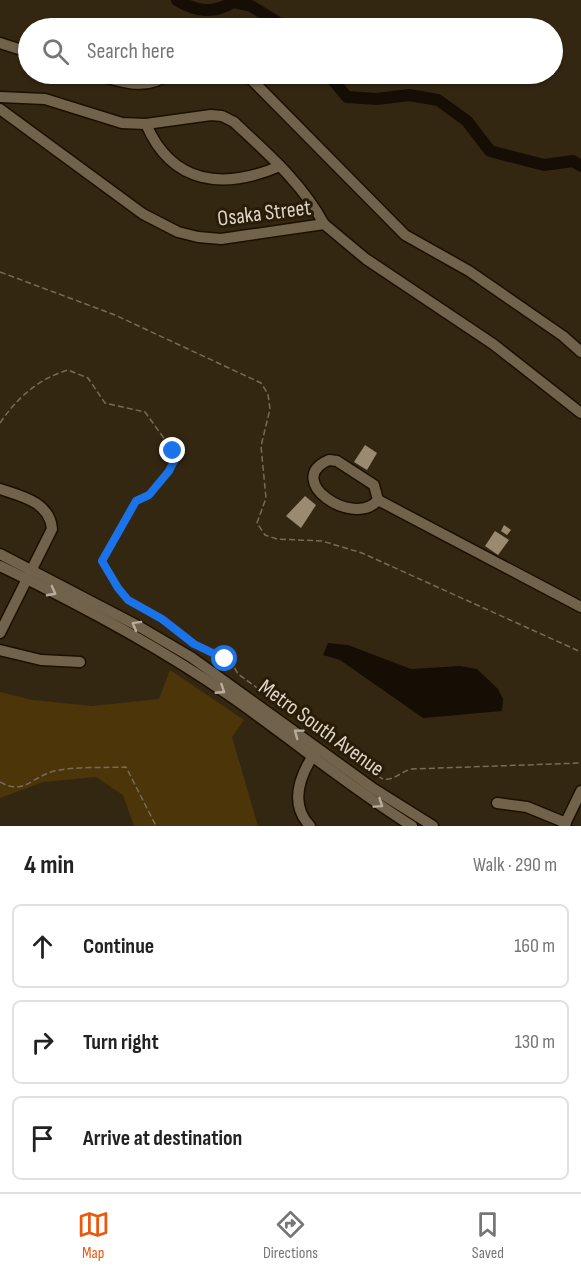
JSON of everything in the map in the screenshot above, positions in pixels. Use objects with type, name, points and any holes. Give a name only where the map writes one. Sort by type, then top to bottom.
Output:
[{"type":"street","points":[[0,43],[18,49]]},
{"type":"street","points":[[256,84],[405,235],[469,271],[539,318],[581,352]]},
{"type":"street","points":[[0,97],[45,99],[122,123],[147,124],[212,115],[222,116],[234,122],[280,166],[310,199],[324,224]]},
{"type":"street","name":"Osaka Street","points":[[0,109],[143,214],[178,232],[221,239],[324,224],[366,260],[494,344],[581,413]]},
{"type":"street","points":[[147,124],[160,152],[178,166],[201,178],[236,180],[256,176],[280,166]]},
{"type":"street","points":[[378,500],[373,507],[362,509],[325,499],[316,491],[313,482],[315,471],[321,464],[337,461],[374,485],[378,500],[581,607]]},
{"type":"street","points":[[0,489],[37,504],[51,518],[49,538],[0,633]]},
{"type":"street","name":"Metro South Avenue","points":[[0,554],[183,665],[433,826]]},
{"type":"street","name":"Metro South Avenue","points":[[0,566],[30,574]]},
{"type":"street","points":[[0,650],[41,660],[80,662]]},
{"type":"street","points":[[310,826],[297,804],[299,784],[315,752]]},
{"type":"street","name":"Metro South Avenue","points":[[315,752],[412,826]]},
{"type":"street","points":[[497,803],[527,807],[565,825],[581,791]]},
{"type":"path","points":[[0,272],[115,315],[261,383],[270,401],[261,446],[266,498],[257,523],[265,535],[278,539],[322,541],[362,554],[581,652]]},
{"type":"path","points":[[0,423],[10,407],[26,392],[44,379],[68,370],[88,378],[105,403],[145,412],[176,455],[169,471],[155,489],[136,501],[102,561],[118,588],[128,600],[162,619],[194,644],[232,663],[238,674],[306,721],[381,778],[392,779],[405,770],[412,769],[581,763]]},
{"type":"path","points":[[0,782],[11,789],[22,787],[52,772],[126,767],[156,826]]},
{"type":"shaded area","points":[[328,643],[348,645],[411,669],[460,666],[477,669],[498,689],[503,699],[502,711],[423,718],[340,660],[323,655]]},
{"type":"shaded area","points":[[170,670],[244,720],[232,737],[258,826],[134,826],[123,795],[96,777],[43,782],[0,798],[0,692],[32,700],[92,706],[159,699]]},
{"type":"building","points":[[365,445],[377,453],[367,470],[354,462]]},
{"type":"building","points":[[305,496],[316,505],[301,528],[286,516]]},
{"type":"building","points":[[504,525],[511,530],[507,535],[501,531]]},
{"type":"building","points":[[495,531],[509,540],[498,555],[485,546]]},
{"type":"waterway","points":[[177,0],[191,7],[205,10],[212,10],[233,2],[251,6],[271,18]]},
{"type":"waterway","points":[[336,84],[347,97],[377,99],[409,95],[438,100],[467,121],[490,151],[544,165],[573,161],[581,166]]},
{"type":"route","points":[[173,451],[176,455],[169,471],[149,495],[136,501],[102,557],[102,561],[128,600],[162,619],[194,644],[225,659]]}]
